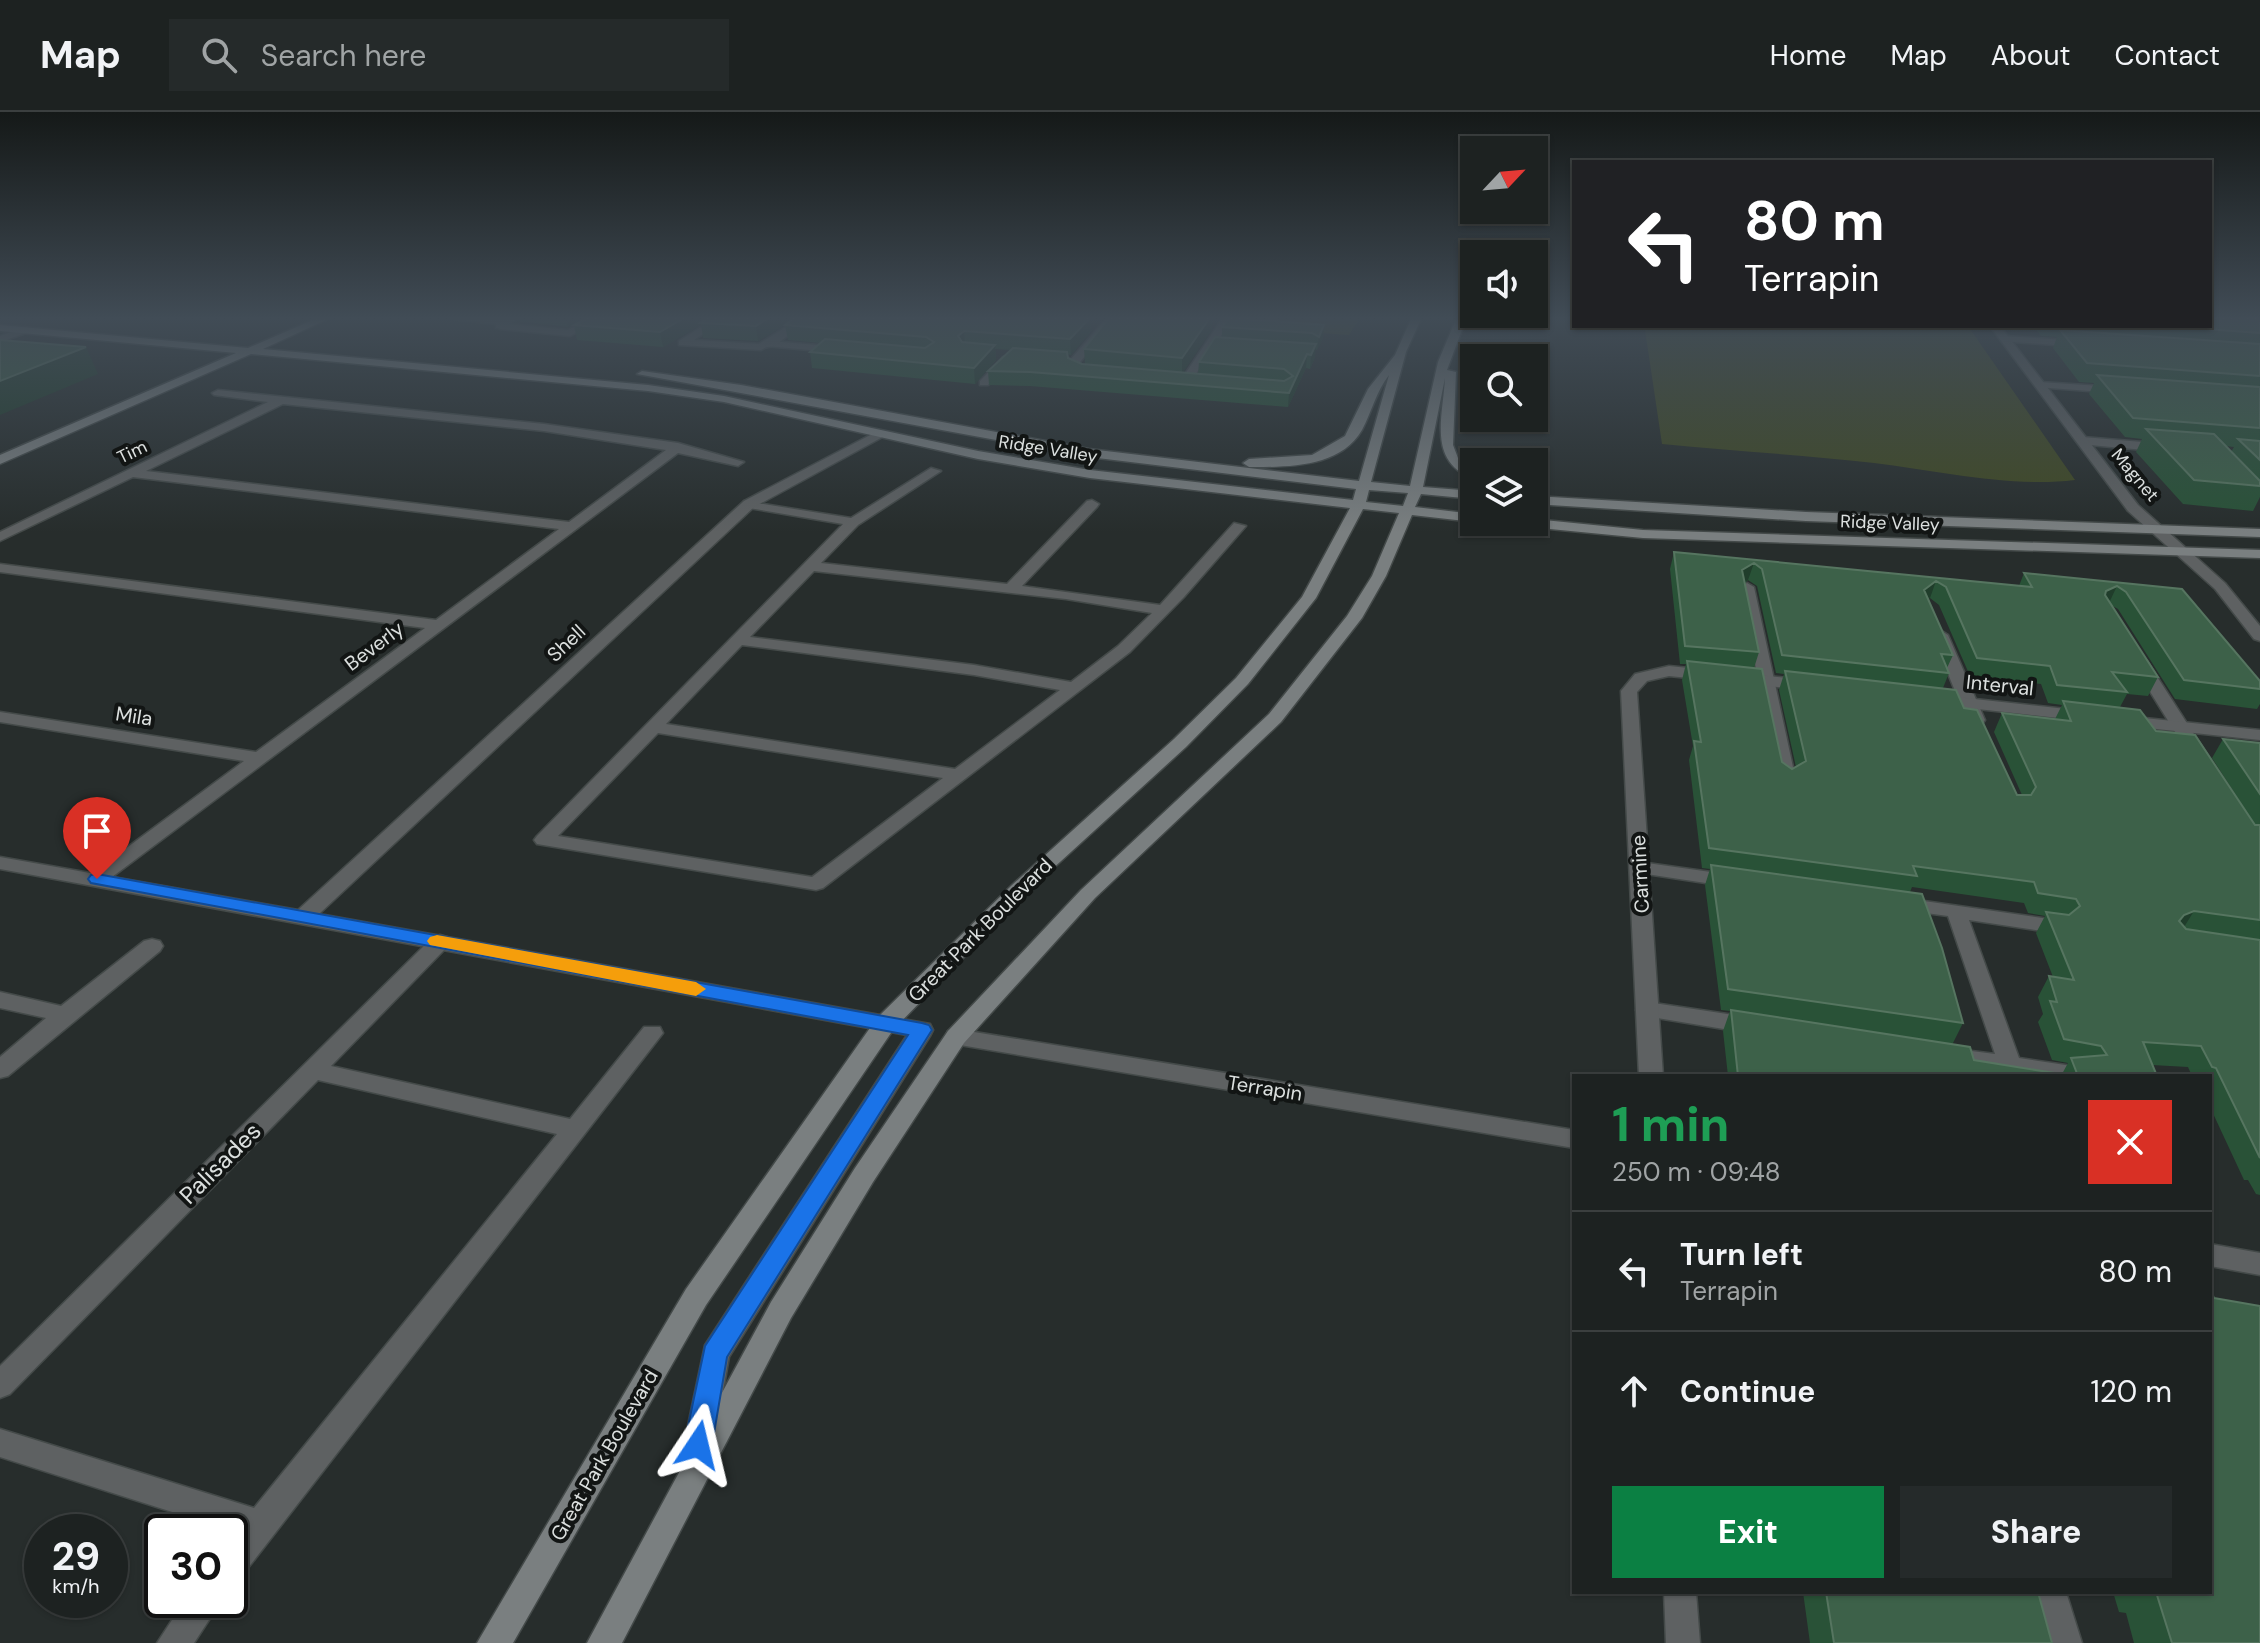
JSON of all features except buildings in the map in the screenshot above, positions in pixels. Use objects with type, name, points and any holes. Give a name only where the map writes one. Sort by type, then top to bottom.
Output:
[{"type":"main road","points":[[0,460],[150,390]]},
{"type":"main road","name":"Ridge Valley","points":[[659,390],[724,399],[978,455],[1090,474],[1358,506],[1460,496]]},
{"type":"main road","name":"Ridge Valley","points":[[757,390],[1114,457],[1222,472],[1363,485],[1460,514]]},
{"type":"main road","points":[[1114,457],[1263,463],[1322,455],[1349,438],[1358,427],[1372,390]]},
{"type":"main road","name":"Great Park Boulevard","points":[[494,1643],[696,1297],[885,1024],[1019,889],[1242,681],[1309,598],[1358,506],[1390,390]]},
{"type":"main road","points":[[604,1643],[781,1310],[864,1175],[956,1037],[1088,894],[1275,718],[1354,618],[1379,576],[1411,501],[1436,390]]},
{"type":"main road","points":[[1450,390],[1447,445],[1452,460],[1460,465]]},
{"type":"main road","name":"Ridge Valley","points":[[1548,499],[1636,508],[1912,522],[2260,533]]},
{"type":"main road","name":"Ridge Valley","points":[[1548,525],[1643,534],[2260,554]]},
{"type":"street","name":"Magnet","points":[[2044,390],[2133,508],[2220,586],[2260,636]]},
{"type":"street","points":[[2113,390],[2134,392]]},
{"type":"street","points":[[218,393],[528,426],[678,447],[738,462]]},
{"type":"street","name":"Tim","points":[[0,537],[280,401]]},
{"type":"street","name":"Shell","points":[[303,917],[749,504],[882,434]]},
{"type":"street","points":[[2083,441],[2176,448]]},
{"type":"street","name":"Beverly","points":[[97,879],[678,447]]},
{"type":"street","points":[[935,471],[853,522],[544,840],[816,884],[1124,649],[1239,526]]},
{"type":"street","points":[[131,473],[572,526]]},
{"type":"street","points":[[749,504],[853,522]]},
{"type":"street","points":[[1010,589],[1092,504]]},
{"type":"street","points":[[810,566],[1163,610]]},
{"type":"street","points":[[0,568],[439,625]]},
{"type":"street","points":[[1747,587],[1787,781]]},
{"type":"street","points":[[1934,620],[1986,743]]},
{"type":"street","points":[[739,640],[974,670],[1074,687]]},
{"type":"street","points":[[2132,649],[2211,776]]},
{"type":"street","name":"Carmine","points":[[1651,1074],[1629,691],[1641,677],[1661,672],[1694,672],[1767,680]]},
{"type":"street","points":[[1767,680],[1824,687]]},
{"type":"street","name":"Interval","points":[[1925,699],[2260,735]]},
{"type":"street","name":"Mila","points":[[0,717],[260,758]]},
{"type":"street","points":[[653,727],[958,775]]},
{"type":"street","points":[[0,863],[922,1030],[715,1354],[692,1476]]},
{"type":"street","points":[[1640,868],[1751,883]]},
{"type":"street","points":[[1877,900],[2056,926]]},
{"type":"street","points":[[1956,911],[2010,1065]]},
{"type":"street","name":"Palisades","points":[[0,1385],[440,942]]},
{"type":"street","points":[[0,1070],[152,946]]},
{"type":"street","points":[[0,1000],[65,1015]]},
{"type":"street","points":[[1647,1010],[1773,1029]]},
{"type":"street","points":[[248,1541],[652,1033]]},
{"type":"street","name":"Terrapin","points":[[956,1037],[1572,1139]]},
{"type":"street","points":[[1931,1053],[2066,1074]]},
{"type":"street","points":[[313,1070],[574,1129]]},
{"type":"street","points":[[2212,1255],[2260,1264]]},
{"type":"street","points":[[0,1443],[260,1525]]},
{"type":"street","points":[[1680,1594],[1683,1643]]},
{"type":"street","points":[[2051,1594],[2065,1643]]},
{"type":"street","points":[[174,1643],[192,1618]]},
{"type":"green space","points":[[1654,390],[2013,390],[2075,480],[2001,480],[1848,460],[1662,444]]},
{"type":"slow traffic","points":[[437,941],[696,989]]},
{"type":"route","points":[[97,879],[922,1030],[715,1354],[698,1445]]}]
